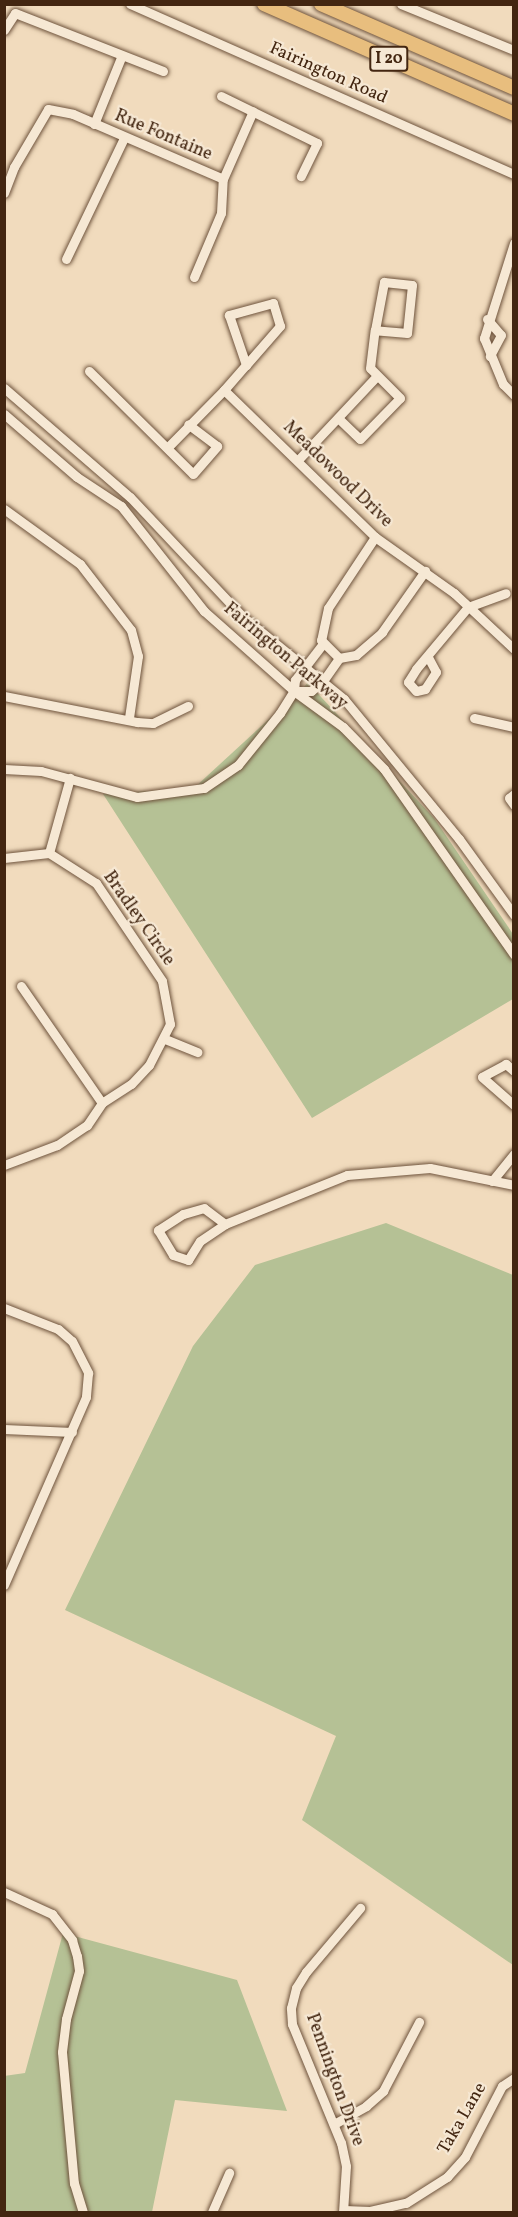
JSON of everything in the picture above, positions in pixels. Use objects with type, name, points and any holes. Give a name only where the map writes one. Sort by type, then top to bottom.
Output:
[{"type":"highway","name":"I 20","points":[[264,4],[513,114]]},
{"type":"highway","name":"I 20","points":[[321,4],[513,88]]},
{"type":"street","name":"Fairington Road","points":[[130,4],[513,174]]},
{"type":"street","points":[[400,4],[513,50]]},
{"type":"street","points":[[4,30],[15,13],[163,71]]},
{"type":"street","name":"Rue Fontaine","points":[[93,124],[122,55]]},
{"type":"street","points":[[221,96],[317,143],[302,176]]},
{"type":"street","name":"Rue Fontaine","points":[[4,193],[14,167],[48,109],[93,124],[223,179],[221,213],[194,277]]},
{"type":"street","points":[[223,179],[253,111]]},
{"type":"street","points":[[66,259],[124,138]]},
{"type":"street","points":[[513,243],[487,320],[484,338],[502,384],[513,395]]},
{"type":"street","points":[[504,269],[513,255]]},
{"type":"street","points":[[338,418],[360,439],[400,398],[370,368],[375,330],[384,282],[412,285],[407,333],[375,330]]},
{"type":"street","points":[[168,447],[188,424],[224,390],[246,365],[280,326],[273,303],[229,315],[246,365]]},
{"type":"street","points":[[487,320],[501,334],[490,356]]},
{"type":"street","points":[[88,371],[193,474],[218,446],[188,424]]},
{"type":"street","points":[[298,460],[377,376]]},
{"type":"street","name":"Fairington Parkway","points":[[4,388],[130,497],[243,617],[323,681],[374,734],[459,839],[513,915]]},
{"type":"street","name":"Meadowood Drive","points":[[224,390],[375,537],[425,571],[513,649]]},
{"type":"street","name":"Fairington Parkway","points":[[4,414],[76,477],[121,506],[204,611],[294,691],[343,727],[384,769],[513,955]]},
{"type":"street","points":[[4,509],[80,564],[131,630],[138,657],[129,718]]},
{"type":"street","points":[[4,769],[41,771],[138,797],[204,788],[237,765],[294,691],[294,680],[322,645],[328,608],[375,537]]},
{"type":"street","points":[[294,691],[311,691],[323,681],[339,658],[356,655],[382,632],[425,571]]},
{"type":"street","points":[[428,657],[468,607],[506,593]]},
{"type":"street","points":[[322,645],[339,658]]},
{"type":"street","points":[[4,696],[153,723],[188,706]]},
{"type":"street","points":[[474,718],[513,727]]},
{"type":"street","points":[[4,858],[49,853],[70,778]]},
{"type":"street","points":[[513,794],[509,798],[513,805]]},
{"type":"street","name":"Bradley Circle","points":[[49,853],[96,883],[141,946],[162,981],[168,1000],[170,1024],[165,1039]]},
{"type":"street","points":[[21,986],[102,1103]]},
{"type":"street","points":[[4,1165],[57,1145],[87,1125],[102,1103],[130,1084],[165,1039],[197,1052]]},
{"type":"street","points":[[513,1071],[506,1064],[482,1077],[513,1105]]},
{"type":"street","points":[[492,1180],[513,1154]]},
{"type":"street","points":[[225,1224],[204,1208],[183,1214],[158,1230],[173,1255],[188,1260],[200,1241],[225,1224],[347,1174],[430,1168],[513,1185]]},
{"type":"street","points":[[4,1308],[58,1329],[72,1341],[88,1373],[86,1397],[8,1568],[4,1585]]},
{"type":"street","points":[[4,1429],[72,1432]]},
{"type":"street","points":[[4,1892],[52,1914],[72,1940],[77,1956],[79,1971],[66,2019],[62,2052],[74,2183],[83,2212]]},
{"type":"street","name":"Pennington Drive","points":[[344,2211],[346,2166],[334,2124],[292,2024],[291,2008],[296,1988],[306,1972],[360,1908]]},
{"type":"street","points":[[334,2124],[366,2106],[383,2091],[419,2022]]},
{"type":"street","name":"Taka Lane","points":[[344,2211],[369,2211],[406,2203],[447,2177],[465,2157],[502,2085],[513,2078]]},
{"type":"street","points":[[212,2212],[229,2173]]},
{"type":"green space","points":[[308,683],[434,818],[513,934],[513,999],[312,1118],[103,794],[194,788]]},
{"type":"green space","points":[[386,1223],[513,1275],[513,1965],[302,1820],[336,1736],[65,1610],[193,1346],[255,1265]]},
{"type":"green space","points":[[63,1933],[237,1980],[287,2111],[175,2100],[152,2212],[5,2212],[4,2076],[25,2073]]}]
